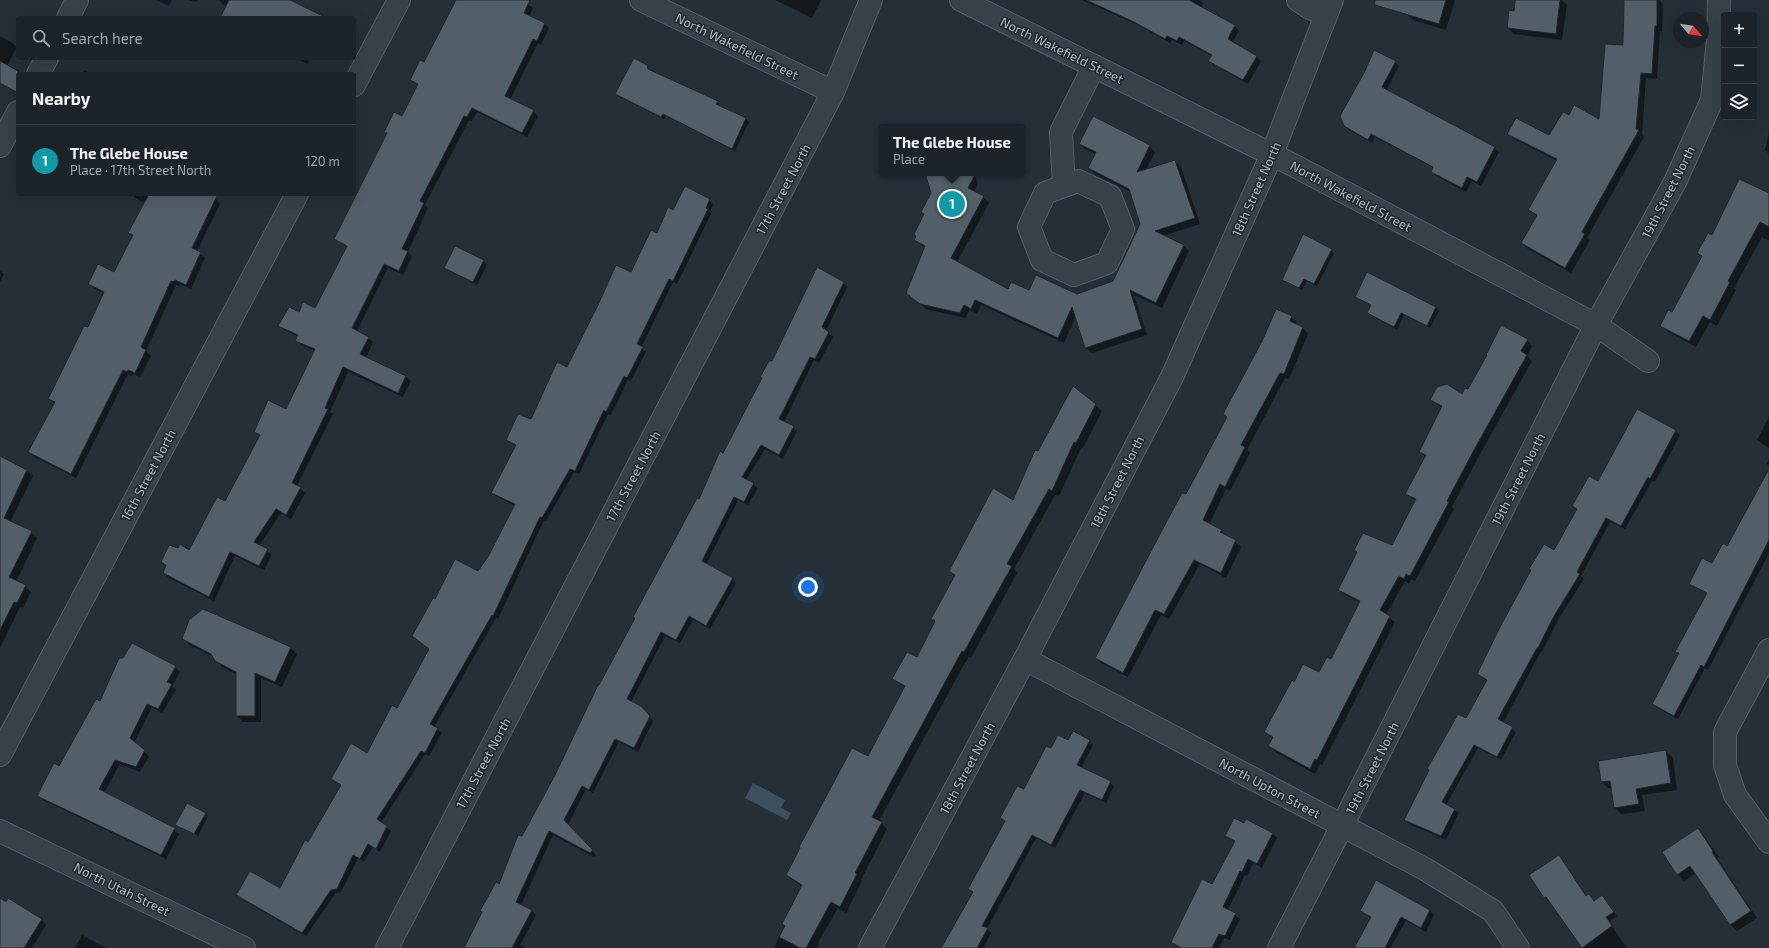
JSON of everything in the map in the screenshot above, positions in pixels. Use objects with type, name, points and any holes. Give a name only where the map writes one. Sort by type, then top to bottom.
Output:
[{"type":"street","points":[[69,16],[77,0]]},
{"type":"street","points":[[356,81],[399,0]]},
{"type":"street","name":"North Wakefield Street","points":[[641,0],[833,92]]},
{"type":"street","name":"17th Street North","points":[[387,948],[833,92],[871,0]]},
{"type":"street","name":"North Wakefield Street","points":[[961,0],[1272,154],[1596,325],[1648,361]]},
{"type":"street","points":[[1298,0],[1310,8],[1329,7]]},
{"type":"street","name":"19th Street North","points":[[1279,948],[1596,325],[1675,182],[1712,100],[1718,40],[1719,0]]},
{"type":"street","name":"18th Street North","points":[[870,948],[1025,659],[1172,377],[1272,154],[1329,7]]},
{"type":"street","points":[[39,72],[45,60]]},
{"type":"street","points":[[1064,186],[1061,132],[1094,66]]},
{"type":"street","points":[[0,146],[16,116]]},
{"type":"street","points":[[1078,181],[1110,196],[1123,230],[1107,263],[1074,275],[1042,260],[1029,227],[1045,193],[1064,186],[1078,181]]},
{"type":"street","name":"16th Street North","points":[[0,755],[295,196]]},
{"type":"street","points":[[1769,650],[1725,732],[1725,765],[1735,795],[1769,842]]},
{"type":"street","name":"North Upton Street","points":[[1025,659],[1425,869],[1493,910],[1518,948]]},
{"type":"street","name":"North Utah Street","points":[[0,831],[244,948]]},
{"type":"water","points":[[753,783],[785,800],[781,808],[791,813],[787,820],[745,798]]},
{"type":"building","points":[[229,0],[290,0],[323,16],[221,16]]},
{"type":"building","points":[[456,0],[530,0],[524,13],[545,23],[537,41],[533,39],[505,96],[534,110],[522,133],[472,108],[467,117],[464,116],[420,201],[424,203],[402,249],[408,251],[399,271],[384,264],[352,328],[369,337],[360,354],[406,376],[398,393],[343,367],[325,408],[328,409],[292,483],[301,487],[286,515],[276,509],[254,542],[268,549],[259,566],[230,552],[209,597],[163,573],[166,565],[161,562],[169,545],[178,548],[180,544],[189,550],[217,497],[225,501],[260,435],[254,432],[268,400],[286,409],[315,349],[295,341],[298,335],[278,326],[289,307],[299,312],[303,302],[315,308],[347,246],[334,239],[387,133],[384,132],[394,112],[402,116],[418,84],[410,80],[420,60],[424,62]]},
{"type":"building","points":[[1086,0],[1189,0],[1235,25],[1228,39],[1257,56],[1243,80],[1208,61],[1212,55],[1179,37],[1177,41],[1167,36],[1165,39],[1132,21]]},
{"type":"building","points":[[1375,0],[1446,0],[1439,24],[1375,5]]},
{"type":"building","points":[[1515,0],[1560,0],[1556,34],[1507,28],[1509,10],[1514,11]]},
{"type":"building","points":[[1624,0],[1657,0],[1657,26],[1655,26],[1652,74],[1641,73],[1636,129],[1639,130],[1582,232],[1585,234],[1565,268],[1521,243],[1537,215],[1528,210],[1557,159],[1507,134],[1516,118],[1549,135],[1563,112],[1569,115],[1574,105],[1599,119],[1605,44],[1623,45]]},
{"type":"building","points":[[1374,50],[1396,61],[1382,87],[1495,147],[1477,182],[1467,177],[1462,188],[1431,172],[1433,167],[1371,134],[1368,140],[1344,126],[1340,116],[1365,71]]},
{"type":"building","points":[[634,58],[647,65],[648,69],[718,101],[716,104],[746,118],[732,149],[663,114],[661,117],[615,94]]},
{"type":"building","points":[[0,61],[18,71],[16,72],[16,92],[0,83]]},
{"type":"building","points":[[1093,116],[1150,145],[1137,172],[1175,160],[1195,218],[1155,231],[1184,245],[1156,303],[1130,290],[1142,329],[1085,348],[1072,307],[1058,338],[975,300],[971,309],[964,305],[960,313],[920,304],[906,293],[925,246],[914,240],[916,236],[914,234],[924,214],[921,212],[931,193],[926,176],[974,176],[968,188],[984,196],[951,258],[1008,289],[1011,282],[1029,290],[1036,275],[1077,294],[1113,281],[1140,224],[1129,189],[1088,168],[1096,152],[1079,144]]},
{"type":"building","points":[[1739,179],[1769,193],[1769,227],[1760,222],[1728,281],[1730,282],[1710,320],[1703,316],[1689,341],[1660,326],[1668,310],[1672,312],[1702,256],[1697,253],[1708,233],[1712,235]]},
{"type":"building","points":[[685,186],[710,199],[706,208],[708,209],[673,281],[669,279],[637,344],[643,347],[627,378],[624,376],[606,412],[604,410],[575,471],[570,469],[542,518],[540,517],[493,616],[492,615],[430,724],[438,728],[425,753],[421,751],[377,819],[387,826],[376,849],[368,844],[360,859],[353,855],[337,889],[331,890],[302,933],[236,895],[250,871],[280,888],[305,840],[308,842],[341,785],[331,779],[351,743],[367,753],[392,705],[397,708],[429,649],[412,636],[433,598],[435,599],[455,559],[478,571],[488,557],[515,504],[491,493],[516,445],[506,440],[518,414],[531,419],[557,362],[567,367],[616,265],[631,272],[651,230],[657,233],[668,207],[673,210]]},
{"type":"building","points":[[148,196],[217,196],[192,248],[201,252],[186,285],[175,280],[174,282],[171,281],[141,347],[146,350],[135,373],[128,370],[127,372],[123,370],[71,474],[28,452],[55,402],[48,399],[84,326],[88,327],[104,292],[88,284],[98,264],[114,272],[133,235],[128,233]]},
{"type":"building","points":[[1303,234],[1332,249],[1314,284],[1304,279],[1299,288],[1282,280]]},
{"type":"building","points":[[455,246],[484,260],[473,282],[444,268]]},
{"type":"building","points":[[817,267],[844,282],[822,327],[829,332],[815,359],[810,357],[779,419],[794,426],[779,455],[761,445],[742,477],[754,483],[744,502],[734,497],[702,561],[733,578],[706,626],[689,616],[676,640],[661,632],[627,699],[641,706],[650,716],[634,748],[615,739],[589,790],[582,786],[564,820],[593,850],[590,853],[549,831],[516,902],[532,910],[512,948],[464,948],[482,912],[480,911],[496,882],[499,884],[518,835],[522,836],[555,775],[598,685],[635,618],[633,617],[697,498],[699,499],[720,451],[723,453],[762,378],[760,377],[769,361],[772,361]]},
{"type":"building","points":[[1367,272],[1436,307],[1427,326],[1401,313],[1394,327],[1367,313],[1371,305],[1355,297]]},
{"type":"building","points":[[1276,309],[1292,316],[1290,321],[1303,327],[1284,374],[1280,373],[1241,445],[1245,447],[1225,487],[1220,484],[1203,520],[1222,530],[1220,532],[1236,540],[1221,573],[1194,560],[1164,614],[1155,610],[1123,673],[1095,658],[1182,493],[1186,494],[1227,417],[1223,414],[1262,341]]},
{"type":"building","points":[[1501,325],[1528,339],[1521,351],[1527,355],[1447,501],[1449,502],[1410,576],[1406,574],[1404,579],[1399,576],[1380,610],[1390,616],[1317,760],[1315,759],[1310,769],[1268,746],[1273,737],[1264,732],[1292,680],[1294,682],[1303,664],[1319,672],[1327,657],[1331,659],[1360,601],[1338,590],[1357,552],[1354,550],[1363,533],[1392,545],[1416,499],[1405,494],[1426,455],[1419,452],[1442,406],[1430,400],[1437,387],[1447,384],[1462,394],[1465,388],[1468,389],[1487,355]]},
{"type":"building","points":[[1073,386],[1096,404],[1076,443],[1074,442],[1052,491],[1049,489],[1007,564],[1012,566],[964,652],[962,651],[872,817],[882,822],[855,873],[857,874],[840,907],[831,902],[806,948],[800,948],[779,937],[785,926],[782,924],[802,885],[786,875],[800,848],[799,847],[852,748],[868,756],[905,686],[892,679],[907,652],[917,657],[935,621],[931,619],[955,575],[949,571],[993,488],[1013,500],[1035,450],[1038,451]]},
{"type":"building","points":[[1637,409],[1676,430],[1650,479],[1648,477],[1621,526],[1606,518],[1577,572],[1580,574],[1554,616],[1538,648],[1498,719],[1513,727],[1497,757],[1474,745],[1442,802],[1455,809],[1441,836],[1404,820],[1429,770],[1427,769],[1458,714],[1466,718],[1487,680],[1477,674],[1500,627],[1531,570],[1529,569],[1544,544],[1554,550],[1577,509],[1572,506],[1589,476],[1598,481]]},
{"type":"building","points":[[0,456],[27,470],[4,518],[32,531],[9,577],[26,585],[17,603],[14,602],[0,630]]},
{"type":"building","points":[[1769,469],[1769,540],[1704,667],[1701,665],[1674,716],[1652,704],[1679,653],[1675,652],[1707,593],[1689,584],[1702,558],[1712,563],[1723,543],[1727,546]]},
{"type":"building","points":[[203,609],[291,647],[275,682],[255,673],[255,716],[236,716],[236,672],[215,661],[211,654],[182,639],[189,620]]},
{"type":"building","points":[[132,643],[176,666],[167,682],[172,684],[158,709],[147,704],[130,738],[145,750],[136,767],[115,760],[99,789],[175,828],[161,855],[37,796],[54,763],[59,766],[96,699],[100,701],[119,658],[123,658]]},
{"type":"building","points":[[1073,731],[1090,740],[1077,765],[1111,781],[1102,800],[1080,790],[1051,845],[1032,835],[982,926],[988,928],[977,948],[941,948],[973,892],[968,889],[1005,821],[1000,818],[1017,786],[1024,789],[1046,746],[1051,748],[1058,735],[1068,740]]},
{"type":"building","points":[[1666,750],[1671,783],[1636,789],[1639,804],[1614,808],[1610,781],[1601,782],[1598,761]]},
{"type":"building","points":[[187,803],[206,813],[194,834],[175,825]]},
{"type":"building","points":[[1234,818],[1244,823],[1246,819],[1273,833],[1257,864],[1248,859],[1242,872],[1240,871],[1223,907],[1236,913],[1225,936],[1219,934],[1212,948],[1181,948],[1171,942],[1202,879],[1212,884],[1235,841],[1225,836]]},
{"type":"building","points":[[1698,828],[1751,911],[1730,925],[1690,866],[1677,875],[1662,852]]},
{"type":"building","points":[[1559,855],[1586,896],[1589,894],[1594,901],[1602,895],[1614,912],[1606,917],[1612,926],[1582,948],[1546,897],[1544,898],[1529,875]]},
{"type":"building","points":[[1376,880],[1430,910],[1421,928],[1401,917],[1385,948],[1354,948],[1371,917],[1360,911]]},
{"type":"building","points":[[0,898],[6,902],[8,898],[42,919],[24,948],[0,948]]},
{"type":"place","name":"The Glebe House","points":[[952,204]]}]
